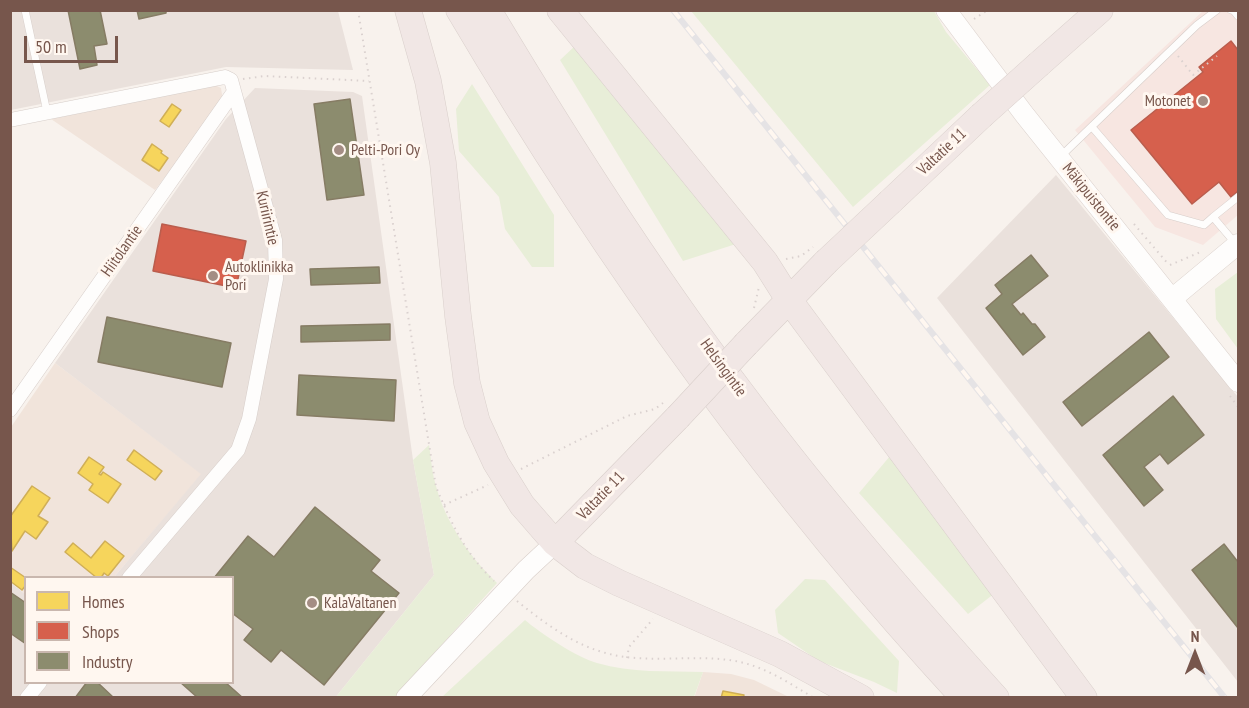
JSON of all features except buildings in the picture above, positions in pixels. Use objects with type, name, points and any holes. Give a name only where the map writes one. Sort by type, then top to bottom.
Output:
[{"type":"highway","points":[[408,10],[437,124],[448,202],[459,327],[467,383],[477,422],[496,463],[522,505],[555,543],[585,566],[780,654],[861,698]]},
{"type":"highway","name":"Helsingintie","points":[[459,10],[578,201],[679,350],[812,523],[911,640],[964,698]]},
{"type":"highway","name":"Helsingintie","points":[[488,10],[599,189],[683,313],[746,399],[830,506],[996,698]]},
{"type":"highway","points":[[560,10],[765,262],[789,300],[1084,698]]},
{"type":"highway","name":"Valtatie 11","points":[[555,543],[671,410],[746,344],[826,262],[981,116],[1100,10]]},
{"type":"street","name":"Mäkipuistontie","points":[[946,10],[1059,158],[1239,382]]},
{"type":"street","points":[[10,120],[225,76],[232,87]]},
{"type":"street","name":"Hiitolantie","points":[[10,410],[232,87]]},
{"type":"street","name":"Kuriirintie","points":[[131,576],[238,450],[249,419],[276,279],[275,240],[232,87]]},
{"type":"street","points":[[1173,298],[1238,245]]},
{"type":"street","points":[[406,698],[526,570],[555,543]]},
{"type":"street","points":[[27,698],[38,684]]},
{"type":"lane","points":[[25,10],[47,112]]},
{"type":"lane","points":[[1059,158],[1197,25],[1217,10]]},
{"type":"lane","points":[[1232,10],[1239,16]]},
{"type":"lane","points":[[1092,127],[1168,215],[1204,225],[1239,197]]},
{"type":"lane","points":[[1213,217],[1238,245]]},
{"type":"path","points":[[358,10],[436,487],[449,519],[466,550],[496,583]]},
{"type":"path","points":[[974,19],[988,10]]},
{"type":"path","points":[[1173,49],[1193,75],[1217,56]]},
{"type":"path","points":[[232,87],[266,76],[369,81]]},
{"type":"path","points":[[513,473],[627,416],[655,409],[671,410]]},
{"type":"path","points":[[444,505],[494,483]]},
{"type":"path","points":[[517,601],[574,641],[598,651],[627,658],[735,661],[758,667],[814,698]]},
{"type":"path","points":[[627,658],[629,647],[656,615]]},
{"type":"shaded area","points":[[11,11],[338,11],[353,70],[226,67],[11,110]]},
{"type":"shaded area","points":[[1203,11],[1238,11],[1238,215],[1203,245],[1155,227],[1075,130]]},
{"type":"shaded area","points":[[215,85],[221,88],[223,101],[155,190],[51,119]]},
{"type":"shaded area","points":[[255,88],[353,92],[362,96],[413,460],[434,575],[335,698],[11,697],[10,582],[24,593],[24,684],[234,684],[234,576],[115,576],[201,474],[55,363],[226,119]]},
{"type":"shaded area","points":[[1056,175],[1238,397],[1238,682],[937,298]]},
{"type":"shaded area","points":[[55,363],[202,474],[115,576],[24,576],[24,593],[11,582],[11,427]]},
{"type":"shaded area","points":[[703,672],[731,674],[754,680],[789,697],[694,698]]},
{"type":"green space","points":[[691,11],[934,11],[946,32],[990,85],[853,207]]},
{"type":"green space","points":[[575,46],[736,244],[683,261],[560,60]]},
{"type":"green space","points":[[472,84],[554,215],[554,267],[532,267],[505,229],[499,197],[459,151],[456,109]]},
{"type":"green space","points":[[1238,272],[1238,349],[1216,319],[1215,289]]},
{"type":"green space","points":[[429,445],[440,500],[452,526],[477,562],[497,583],[395,697],[335,698],[434,575],[413,460]]},
{"type":"green space","points":[[890,456],[995,593],[968,614],[859,493]]},
{"type":"green space","points":[[805,579],[825,580],[899,661],[897,693],[819,661],[778,633],[775,610]]},
{"type":"green space","points":[[525,620],[540,632],[580,656],[597,663],[636,670],[703,672],[694,697],[442,697]]},
{"type":"railway","points":[[673,10],[1225,698]]},
{"type":"place","name":"Motonet","points":[[1203,101]]},
{"type":"place","name":"Pelti-Pori Oy","points":[[339,150]]},
{"type":"place","name":"Autoklinikka Pori","points":[[213,276]]},
{"type":"place","name":"KalaValtanen","points":[[312,603]]}]
